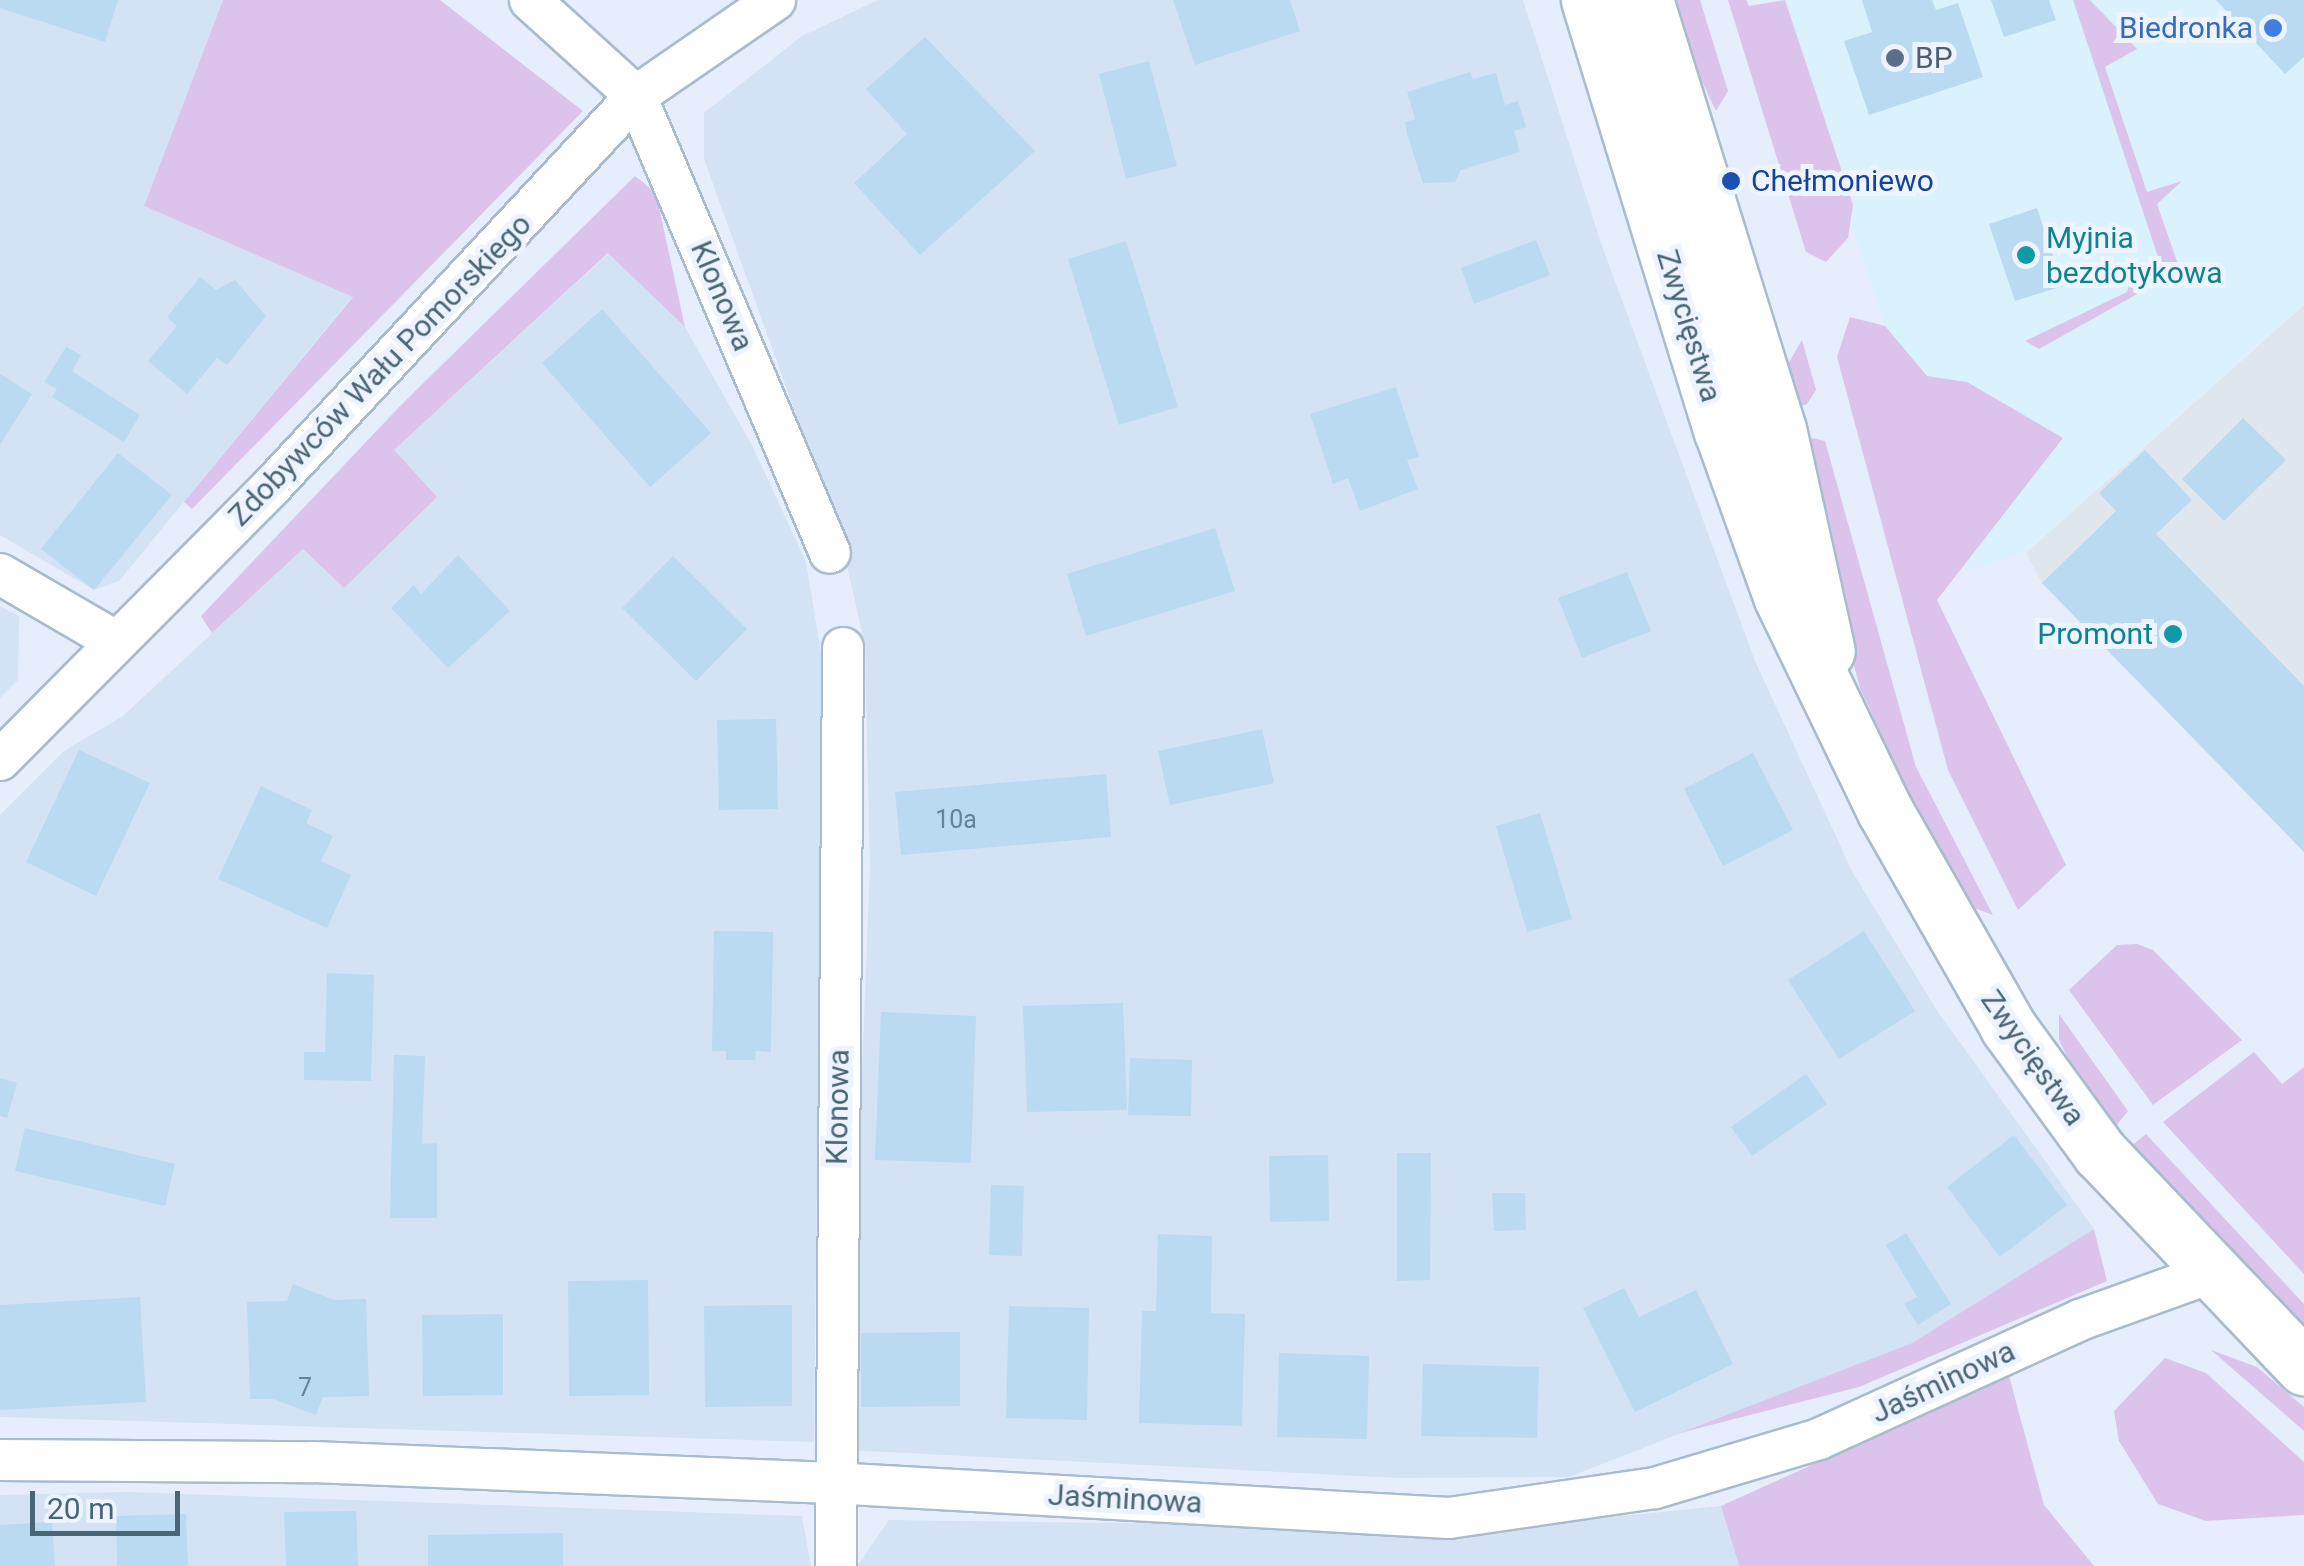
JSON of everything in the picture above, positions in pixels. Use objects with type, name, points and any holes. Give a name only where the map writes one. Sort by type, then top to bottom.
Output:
[{"type":"main road","name":"Zwycięstwa","points":[[1589,0],[1692,336],[1780,596],[1835,698],[1885,811],[2008,1026],[2100,1153],[2208,1274],[2304,1367]]},
{"type":"main road","name":"Zwycięstwa","points":[[1645,0],[1744,320],[1816,582],[1835,698]]},
{"type":"street","points":[[530,0],[636,96]]},
{"type":"street","name":"Zdobywców Wału Pomorskiego","points":[[0,760],[496,252],[636,96],[776,0]]},
{"type":"street","name":"Klonowa","points":[[636,96],[830,552]]},
{"type":"street","points":[[0,574],[115,642]]},
{"type":"street","name":"Klonowa","points":[[836,1566],[832,1483],[843,648]]},
{"type":"street","name":"Jaśminowa","points":[[0,1460],[314,1462],[832,1483],[1449,1518],[1655,1488],[1819,1439],[2122,1305],[2208,1274]]},
{"type":"shaded area","points":[[0,0],[223,0],[144,206],[353,296],[119,581],[94,590],[0,535]]},
{"type":"shaded area","points":[[223,0],[440,0],[583,111],[192,509],[184,502],[353,297],[144,206]]},
{"type":"shaded area","points":[[878,0],[1523,0],[1601,243],[1755,661],[1853,873],[1938,1012],[2094,1229],[1912,1343],[1569,1477],[1398,1478],[847,1450],[870,868],[865,645],[841,540],[704,159],[704,113],[802,36]]},
{"type":"shaded area","points":[[1663,0],[1700,0],[1728,91],[1716,111]]},
{"type":"shaded area","points":[[1728,0],[1746,0],[1749,6],[1785,0],[1853,205],[1848,238],[1826,262],[1806,252]]},
{"type":"shaded area","points":[[1778,0],[2304,0],[2304,302],[2026,552],[1966,571]]},
{"type":"shaded area","points":[[2073,0],[2090,0],[2137,49],[2105,67],[2147,192],[2182,181],[2157,204],[2180,270],[2039,349],[2025,341],[2127,292],[2132,277],[2160,263]]},
{"type":"shaded area","points":[[635,176],[656,193],[685,327],[608,253],[394,450],[437,497],[344,588],[303,549],[212,633],[201,616],[402,404]]},
{"type":"shaded area","points":[[609,253],[685,327],[753,447],[806,562],[823,665],[814,1442],[0,1417],[0,815],[64,751],[123,716],[303,549],[343,587],[394,450]]},
{"type":"shaded area","points":[[2304,305],[2304,852],[2042,583],[2026,553]]},
{"type":"shaded area","points":[[1850,317],[1885,326],[1927,376],[1967,382],[2063,438],[1937,600],[2066,865],[2018,910],[1948,770],[1837,357]]},
{"type":"shaded area","points":[[1802,340],[1816,390],[1807,404],[1787,412],[1784,371]]},
{"type":"shaded area","points":[[1812,438],[1825,441],[1916,767],[1993,915],[1969,906],[1946,874],[1860,688],[1795,442]]},
{"type":"shaded area","points":[[0,606],[19,616],[18,680],[0,698]]},
{"type":"shaded area","points":[[2137,944],[2153,950],[2242,1040],[2153,1105],[2069,990],[2117,945]]},
{"type":"shaded area","points":[[2059,1014],[2128,1111],[2116,1126],[2071,1064],[2059,1040]]},
{"type":"shaded area","points":[[2254,1052],[2282,1084],[2304,1067],[2304,1274],[2163,1122]]},
{"type":"shaded area","points":[[2146,1134],[2304,1304],[2304,1330],[2130,1147]]},
{"type":"shaded area","points":[[2094,1229],[2107,1281],[1859,1387],[1680,1433],[1912,1343]]},
{"type":"shaded area","points":[[2211,1350],[2257,1367],[2304,1407],[2304,1431]]},
{"type":"shaded area","points":[[2165,1358],[2206,1373],[2304,1462],[2304,1515],[2206,1521],[2158,1504],[2119,1441],[2114,1411]]},
{"type":"shaded area","points":[[2009,1376],[2044,1505],[2094,1566],[1739,1566],[1721,1506]]},
{"type":"shaded area","points":[[129,1492],[802,1516],[811,1566],[0,1566],[0,1495]]},
{"type":"shaded area","points":[[1721,1506],[1739,1566],[857,1566],[889,1520],[1505,1528]]},
{"type":"building","points":[[0,0],[118,0],[105,42],[0,8]]},
{"type":"building","points":[[1173,0],[1290,0],[1300,31],[1195,65]]},
{"type":"building","points":[[1862,0],[1932,0],[1936,10],[1958,3],[1983,77],[1869,115],[1844,41],[1872,32]]},
{"type":"building","points":[[1991,0],[2049,0],[2056,20],[2004,37]]},
{"type":"building","name":"Biedronka","points":[[2216,0],[2304,0],[2304,57],[2285,74]]},
{"type":"building","points":[[925,37],[1035,151],[920,255],[854,183],[907,134],[866,89]]},
{"type":"building","points":[[1149,61],[1177,166],[1126,179],[1099,74]]},
{"type":"building","points":[[1470,72],[1473,79],[1496,73],[1505,105],[1518,101],[1526,127],[1514,131],[1520,152],[1461,170],[1455,182],[1423,183],[1407,134],[1405,122],[1415,119],[1407,92]]},
{"type":"building","name":"Myjnia bezdotykowa","points":[[2037,208],[2063,286],[2015,301],[1989,224]]},
{"type":"building","points":[[1536,240],[1550,275],[1474,304],[1461,268]]},
{"type":"building","points":[[1126,241],[1178,407],[1119,425],[1068,259]]},
{"type":"building","points":[[200,277],[216,290],[235,280],[266,316],[227,365],[217,358],[187,394],[148,361],[177,326],[167,317]]},
{"type":"building","points":[[602,309],[711,433],[650,487],[542,363]]},
{"type":"building","points":[[66,347],[81,355],[72,371],[140,415],[124,442],[52,397],[57,389],[44,382]]},
{"type":"building","points":[[0,374],[32,394],[0,445]]},
{"type":"building","points":[[1396,387],[1419,457],[1407,460],[1418,489],[1360,511],[1348,478],[1333,484],[1310,414]]},
{"type":"building","points":[[2243,418],[2286,460],[2224,521],[2182,479]]},
{"type":"building","name":"Promont","points":[[2145,450],[2192,500],[2156,534],[2304,686],[2304,852],[2042,583],[2116,511],[2099,493]]},
{"type":"building","points":[[118,453],[172,495],[94,590],[41,549]]},
{"type":"building","points":[[1215,528],[1235,591],[1086,636],[1067,574]]},
{"type":"building","points":[[458,555],[510,611],[448,668],[391,608],[414,585],[421,594]]},
{"type":"building","points":[[673,556],[747,629],[696,681],[622,608]]},
{"type":"building","points":[[1627,572],[1651,631],[1582,658],[1558,598]]},
{"type":"building","points":[[776,719],[778,809],[719,810],[717,720]]},
{"type":"building","points":[[1262,729],[1274,783],[1170,805],[1158,751]]},
{"type":"building","points":[[79,750],[150,783],[96,896],[26,862]]},
{"type":"building","points":[[1753,753],[1793,830],[1723,866],[1684,789]]},
{"type":"building","points":[[1106,774],[1111,837],[901,855],[895,792]]},
{"type":"building","points":[[261,786],[312,810],[306,823],[333,836],[321,861],[351,875],[327,928],[218,879]]},
{"type":"building","points":[[1540,813],[1572,919],[1527,932],[1496,826]]},
{"type":"building","points":[[714,931],[773,932],[771,1052],[756,1051],[755,1060],[726,1060],[726,1051],[712,1051]]},
{"type":"building","points":[[1864,931],[1915,1011],[1839,1059],[1788,980]]},
{"type":"building","points":[[327,973],[374,975],[371,1081],[304,1080],[304,1052],[325,1052]]},
{"type":"building","points":[[1123,1003],[1127,1110],[1027,1112],[1023,1006]]},
{"type":"building","points":[[881,1012],[976,1016],[971,1163],[875,1160]]},
{"type":"building","points":[[394,1055],[425,1056],[422,1144],[437,1143],[437,1218],[390,1218]]},
{"type":"building","points":[[1130,1058],[1192,1060],[1191,1116],[1128,1115]]},
{"type":"building","points":[[1806,1074],[1827,1104],[1752,1156],[1731,1127]]},
{"type":"building","points":[[0,1078],[17,1083],[7,1118],[0,1116]]},
{"type":"building","points":[[25,1128],[175,1164],[165,1206],[15,1171]]},
{"type":"building","points":[[2014,1135],[2067,1205],[2000,1257],[1947,1187]]},
{"type":"building","points":[[1397,1153],[1431,1153],[1430,1280],[1397,1281]]},
{"type":"building","points":[[1328,1155],[1329,1221],[1270,1222],[1269,1156]]},
{"type":"building","points":[[991,1185],[1024,1186],[1022,1256],[989,1255]]},
{"type":"building","points":[[1492,1193],[1525,1193],[1526,1230],[1494,1231]]},
{"type":"building","points":[[1906,1233],[1951,1304],[1918,1325],[1904,1304],[1917,1297],[1886,1245]]},
{"type":"building","points":[[1158,1234],[1212,1236],[1211,1313],[1245,1314],[1242,1426],[1139,1423],[1142,1311],[1156,1311]]},
{"type":"building","points":[[648,1280],[649,1395],[569,1396],[568,1281]]},
{"type":"building","points":[[293,1284],[334,1300],[366,1299],[369,1396],[323,1397],[316,1415],[273,1399],[250,1399],[247,1302],[287,1301]]},
{"type":"building","points":[[1624,1288],[1639,1317],[1696,1290],[1733,1364],[1635,1412],[1583,1308]]},
{"type":"building","points":[[140,1297],[146,1402],[0,1410],[0,1305]]},
{"type":"building","points":[[792,1305],[792,1406],[705,1407],[704,1306]]},
{"type":"building","points":[[1009,1306],[1089,1308],[1087,1420],[1006,1418]]},
{"type":"building","points":[[503,1314],[503,1395],[423,1396],[422,1315]]},
{"type":"building","points":[[960,1332],[960,1406],[861,1407],[861,1333]]},
{"type":"building","points":[[1279,1353],[1369,1356],[1367,1439],[1277,1437]]},
{"type":"building","points":[[1423,1364],[1539,1367],[1537,1438],[1421,1436]]},
{"type":"building","points":[[356,1511],[358,1566],[286,1566],[284,1512]]},
{"type":"building","points":[[186,1514],[188,1566],[117,1566],[116,1516]]},
{"type":"building","points":[[52,1522],[55,1566],[0,1566],[0,1525]]},
{"type":"building","points":[[563,1533],[563,1566],[428,1566],[428,1535]]},
{"type":"place","name":"Biedronka","points":[[2273,28]]},
{"type":"place","name":"BP","points":[[1895,58]]},
{"type":"place","name":"Chełmoniewo","points":[[1731,181]]},
{"type":"place","name":"Myjnia bezdotykowa","points":[[2026,255]]},
{"type":"place","name":"Promont","points":[[2173,634]]}]
